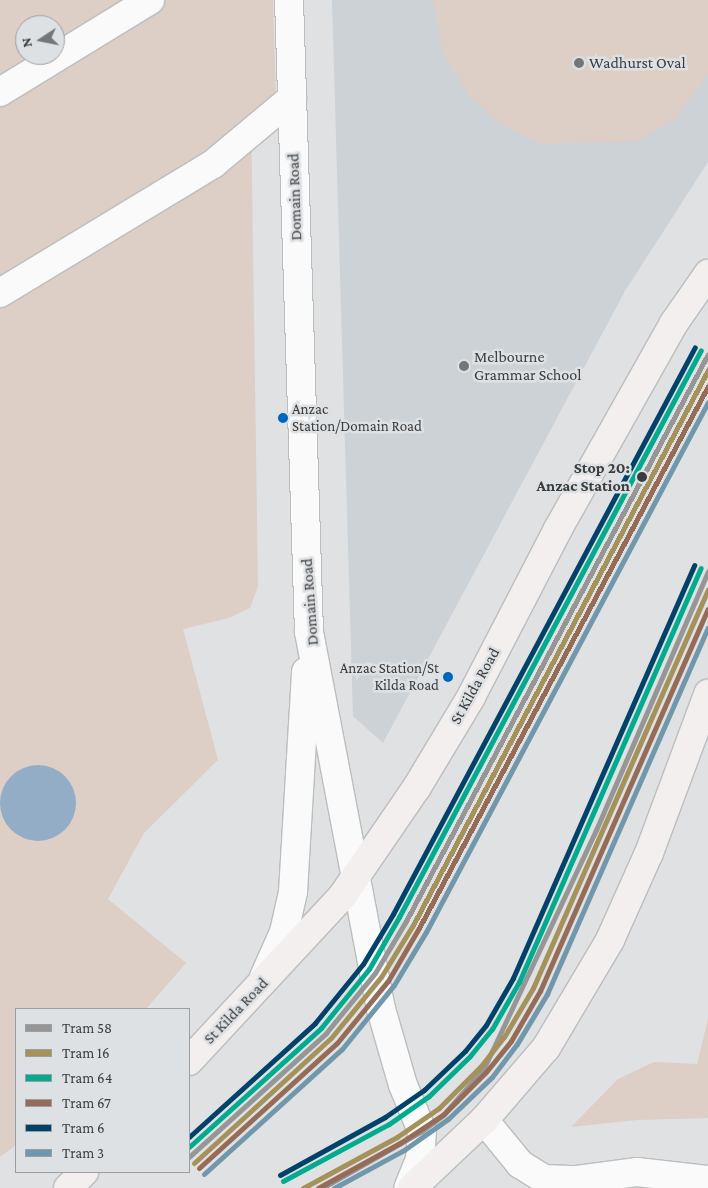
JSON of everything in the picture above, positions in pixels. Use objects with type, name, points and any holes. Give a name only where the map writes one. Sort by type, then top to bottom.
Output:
[{"type":"main road","name":"St Kilda Road","points":[[190,1060],[256,992],[338,901],[417,788],[471,697],[558,529],[674,324],[708,274]]},
{"type":"main road","points":[[410,1188],[484,1120],[546,1048],[610,940],[649,853],[708,694]]},
{"type":"street","points":[[0,92],[150,0]]},
{"type":"street","name":"Domain Road","points":[[289,0],[309,632],[381,1008],[403,1085],[422,1132],[420,1159],[410,1188]]},
{"type":"street","points":[[0,293],[212,164],[292,98]]},
{"type":"street","points":[[256,992],[284,932],[293,892],[309,632]]},
{"type":"street","points":[[484,1120],[520,1164],[544,1179],[576,1180],[637,1172],[707,1180]]},
{"type":"street","points":[[672,1188],[707,1180]]},
{"type":"shaded area","points":[[0,0],[273,0],[276,98],[251,113],[258,586],[250,608],[229,618],[183,629],[218,760],[144,833],[108,899],[186,963],[147,1008],[15,1008],[15,1146],[0,1157]]},
{"type":"shaded area","name":"Melbourne Grammar School","points":[[332,0],[708,0],[708,162],[625,291],[383,743],[353,716]]},
{"type":"shaded area","name":"Wadhurst Oval","points":[[433,0],[708,0],[708,74],[676,118],[638,141],[541,144],[499,123],[469,95],[443,53]]},
{"type":"shaded area","points":[[708,1019],[708,1118],[637,1120],[571,1127],[618,1079],[654,1062],[697,1064]]},
{"type":"water","points":[[38,765],[53,768],[65,776],[73,788],[76,803],[73,818],[65,830],[53,838],[38,841],[23,838],[11,830],[3,818],[0,803],[3,788],[11,776],[23,768]]},
{"type":"tram line","name":"6","points":[[190,1136],[315,1023],[363,964],[393,914],[695,347]]},
{"type":"tram line","name":"64","points":[[190,1146],[321,1028],[369,969],[399,917],[701,350]]},
{"type":"tram line","name":"58","points":[[190,1156],[326,1033],[375,973],[406,921],[708,354]]},
{"type":"tram line","name":"16","points":[[194,1163],[331,1038],[381,977],[413,925],[708,370]]},
{"type":"tram line","name":"67","points":[[199,1168],[337,1043],[388,981],[419,928],[708,386]]},
{"type":"tram line","name":"3","points":[[204,1174],[342,1049],[394,985],[426,932],[708,402]]},
{"type":"tram line","name":"6","points":[[280,1175],[385,1117],[424,1090],[465,1051],[486,1025],[513,978],[694,565]]},
{"type":"tram line","name":"64","points":[[283,1181],[389,1124],[429,1096],[470,1056],[492,1029],[519,982],[701,568]]},
{"type":"tram line","name":"58","points":[[322,1188],[422,1131],[443,1115],[484,1068],[596,830],[708,571]]},
{"type":"tram line","name":"16","points":[[303,1188],[397,1137],[439,1108],[481,1066],[504,1037],[533,988],[708,590]]},
{"type":"tram line","name":"67","points":[[318,1188],[400,1143],[444,1114],[486,1072],[511,1041],[540,991],[708,609]]},
{"type":"tram line","name":"3","points":[[334,1188],[404,1150],[448,1119],[492,1077],[517,1044],[547,994],[708,628]]},
{"type":"place","name":"Wadhurst Oval","points":[[579,63]]},
{"type":"place","name":"Melbourne Grammar School","points":[[464,366]]},
{"type":"place","name":"Anzac Station/Domain Road","points":[[283,418]]},
{"type":"place","name":"Stop 20: Anzac Station","points":[[642,477]]},
{"type":"place","name":"Anzac Station/St Kilda Road","points":[[448,677]]}]
